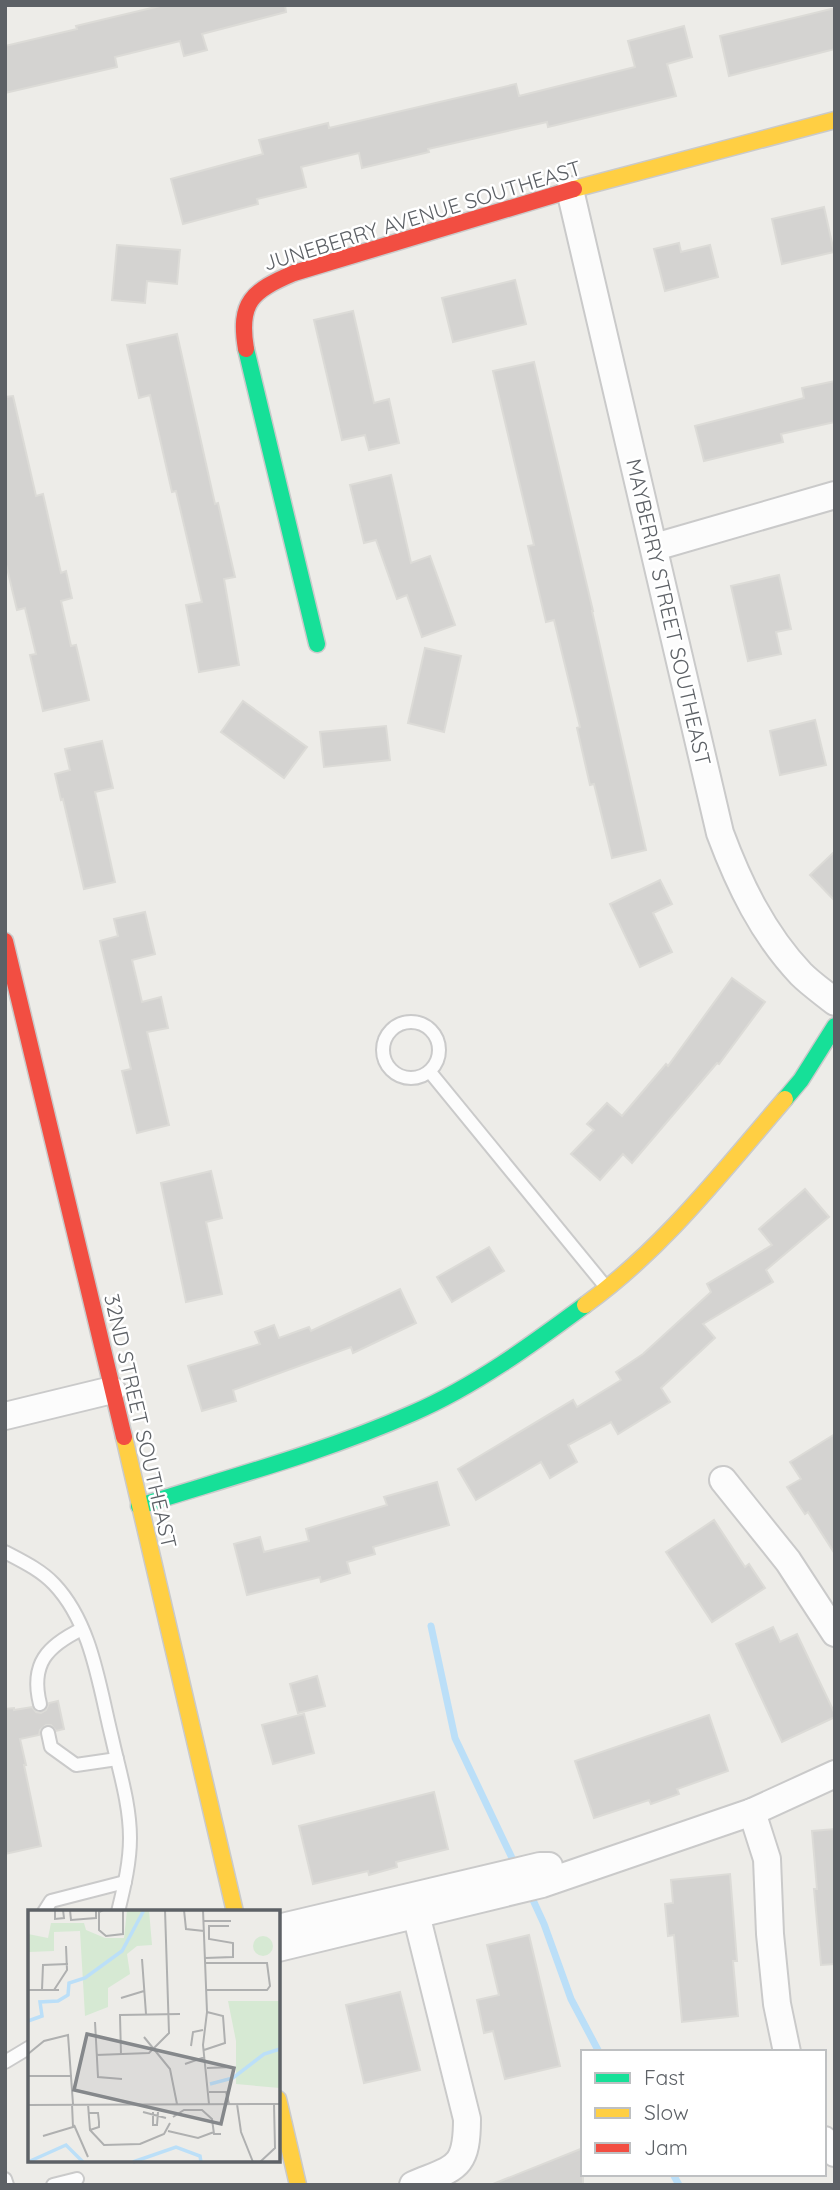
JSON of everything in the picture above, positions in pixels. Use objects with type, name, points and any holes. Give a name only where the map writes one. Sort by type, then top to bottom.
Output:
[{"type":"street","name":"JUNEBERRY AVENUE SOUTHEAST","points":[[317,644],[245,347],[242,320],[248,301],[261,286],[294,273],[570,190],[835,120]]},
{"type":"street","name":"MAYBERRY STREET SOUTHEAST","points":[[570,190],[720,833],[737,878],[768,933],[802,974],[835,1002]]},
{"type":"street","points":[[654,547],[835,495]]},
{"type":"street","name":"32ND STREET SOUTHEAST","points":[[5,941],[235,1910]]},
{"type":"street","points":[[139,1506],[325,1448],[414,1413],[477,1380],[531,1345],[608,1289],[672,1231],[801,1080],[835,1026]]},
{"type":"street","points":[[5,1416],[113,1390]]},
{"type":"street","points":[[723,1480],[788,1561],[835,1633]]},
{"type":"street","points":[[280,1948],[542,1884],[752,1812],[835,1774]]},
{"type":"street","points":[[752,1812],[767,1859],[777,2004],[787,2050]]},
{"type":"street","points":[[280,1928],[540,1866],[589,1868]]},
{"type":"street","points":[[412,2185],[450,2169],[462,2158],[467,2141],[467,2119],[416,1914]]},
{"type":"street","points":[[280,2108],[298,2185]]},
{"type":"lane","points":[[412,1022],[429,1028],[435,1036],[439,1055],[430,1072],[414,1079],[404,1079],[389,1069],[384,1061],[383,1042],[394,1027],[412,1022]]},
{"type":"lane","points":[[430,1072],[608,1289]]},
{"type":"lane","points":[[5,1552],[37,1569],[55,1584],[74,1611],[90,1648],[123,1786],[130,1836],[125,1882],[118,1910]]},
{"type":"lane","points":[[40,1704],[37,1691],[39,1662],[61,1639],[82,1629]]},
{"type":"lane","points":[[48,1733],[51,1747],[76,1765],[117,1759]]},
{"type":"lane","points":[[45,1910],[51,1902],[125,1882]]},
{"type":"lane","points":[[5,2062],[28,2048]]},
{"type":"lane","points":[[5,2179],[7,2185]]},
{"type":"lane","points":[[53,2185],[77,2179]]},
{"type":"building","points":[[164,5],[285,5],[286,12],[202,34],[207,50],[184,56],[180,41],[115,57],[117,67],[5,93],[5,46]]},
{"type":"building","points":[[835,8],[835,49],[729,76],[720,36]]},
{"type":"building","points":[[684,26],[692,57],[667,64],[676,96],[548,127],[547,122],[428,149],[429,152],[362,168],[359,153],[301,167],[306,187],[257,199],[258,204],[183,224],[171,179],[263,154],[259,140],[328,123],[329,128],[516,84],[519,96],[635,67],[628,41]]},
{"type":"building","points":[[824,207],[834,252],[782,264],[772,219]]},
{"type":"building","points":[[679,243],[681,252],[710,245],[718,277],[665,291],[654,249]]},
{"type":"building","points":[[117,245],[180,250],[177,284],[147,281],[145,303],[112,300]]},
{"type":"building","points":[[515,280],[526,324],[453,342],[442,298]]},
{"type":"building","points":[[353,311],[374,403],[389,399],[399,443],[369,450],[365,435],[342,440],[314,320]]},
{"type":"building","points":[[177,334],[215,504],[218,503],[235,577],[224,579],[239,665],[199,672],[186,605],[202,602],[176,491],[172,492],[150,395],[139,398],[127,345]]},
{"type":"building","points":[[534,362],[646,850],[612,858],[594,784],[590,785],[577,728],[580,727],[554,620],[546,622],[528,546],[534,545],[493,371]]},
{"type":"building","points":[[835,381],[835,422],[781,434],[783,442],[704,461],[695,426],[804,398],[802,388]]},
{"type":"building","points":[[13,396],[36,496],[43,494],[61,573],[66,571],[72,598],[61,601],[71,646],[76,645],[89,700],[43,711],[30,655],[36,654],[25,608],[17,610],[5,560],[5,397]]},
{"type":"building","points":[[391,475],[411,563],[430,556],[455,625],[422,637],[407,595],[397,599],[376,540],[364,543],[350,485]]},
{"type":"building","points":[[779,575],[791,629],[776,632],[781,654],[748,661],[731,586]]},
{"type":"building","points":[[425,648],[461,656],[444,732],[408,723]]},
{"type":"building","points":[[243,701],[307,747],[284,778],[221,732]]},
{"type":"building","points":[[815,720],[826,765],[780,775],[770,731]]},
{"type":"building","points":[[386,726],[390,760],[324,767],[320,732]]},
{"type":"building","points":[[102,741],[113,788],[95,792],[115,882],[84,889],[55,774],[70,770],[65,749]]},
{"type":"building","points":[[835,851],[835,901],[810,875]]},
{"type":"building","points":[[660,880],[672,904],[653,913],[672,952],[640,967],[610,904]]},
{"type":"building","points":[[145,912],[155,954],[132,960],[142,1002],[161,997],[168,1028],[147,1032],[169,1125],[137,1133],[122,1071],[131,1069],[100,941],[118,936],[114,919]]},
{"type":"building","points":[[732,978],[765,1002],[719,1064],[717,1063],[632,1163],[623,1154],[600,1180],[571,1154],[594,1130],[587,1124],[607,1103],[622,1116],[666,1064],[668,1066]]},
{"type":"building","points":[[211,1171],[222,1218],[206,1222],[222,1294],[186,1302],[161,1183]]},
{"type":"building","points":[[805,1189],[829,1217],[766,1270],[773,1282],[703,1324],[715,1338],[661,1388],[670,1402],[618,1434],[611,1422],[568,1445],[577,1462],[550,1478],[541,1462],[476,1500],[458,1469],[573,1400],[577,1407],[621,1380],[616,1372],[643,1354],[711,1292],[707,1284],[772,1245],[759,1229]]},
{"type":"building","points":[[489,1247],[504,1271],[452,1302],[437,1277]]},
{"type":"building","points":[[400,1289],[416,1323],[353,1353],[351,1347],[233,1390],[236,1401],[202,1411],[188,1366],[260,1344],[255,1332],[274,1325],[279,1338],[309,1327],[311,1331]]},
{"type":"building","points":[[835,1434],[835,1554],[808,1512],[805,1514],[787,1487],[801,1479],[790,1462]]},
{"type":"building","points":[[437,1482],[449,1525],[373,1547],[375,1554],[347,1562],[350,1573],[321,1582],[320,1577],[247,1595],[234,1544],[260,1537],[264,1552],[309,1541],[306,1529],[387,1505],[384,1497]]},
{"type":"building","points":[[714,1520],[745,1567],[749,1564],[765,1588],[712,1622],[666,1552]]},
{"type":"building","points":[[773,1627],[780,1642],[797,1634],[835,1714],[835,1717],[782,1742],[736,1644]]},
{"type":"building","points":[[317,1676],[325,1706],[298,1713],[290,1684]]},
{"type":"building","points":[[58,1701],[64,1729],[56,1731],[51,1725],[46,1725],[39,1735],[20,1739],[41,1846],[5,1854],[5,1709],[32,1707],[41,1713],[49,1703]]},
{"type":"building","points":[[304,1714],[314,1753],[273,1764],[262,1725]]},
{"type":"building","points":[[709,1715],[728,1771],[677,1789],[679,1794],[651,1804],[649,1800],[594,1818],[575,1761]]},
{"type":"building","points":[[434,1792],[448,1849],[396,1862],[397,1867],[369,1875],[368,1871],[313,1884],[299,1826]]},
{"type":"building","points":[[835,1829],[835,1964],[821,1965],[812,1831]]},
{"type":"building","points":[[730,1874],[738,2016],[682,2022],[674,1935],[668,1936],[665,1904],[673,1903],[671,1880]]},
{"type":"building","points":[[529,1935],[560,2066],[505,2079],[493,2031],[484,2033],[477,2000],[499,1995],[487,1945]]},
{"type":"building","points":[[400,1992],[420,2070],[364,2083],[346,2005]]},
{"type":"building","points":[[581,2149],[583,2185],[493,2184]]},
{"type":"waterway","points":[[431,1626],[455,1738],[512,1858]]},
{"type":"waterway","points":[[533,1900],[571,1999],[598,2050]]},
{"type":"waterway","points":[[674,2176],[679,2185]]},
{"type":"traffic: fast","points":[[246,349],[317,644]]},
{"type":"traffic: fast","points":[[785,1099],[801,1080],[835,1026]]},
{"type":"traffic: fast","points":[[139,1506],[312,1452],[413,1413],[480,1378],[585,1305]]},
{"type":"traffic: slow","points":[[574,189],[835,120]]},
{"type":"traffic: slow","points":[[585,1305],[614,1283],[666,1234],[785,1099]]},
{"type":"traffic: slow","points":[[124,1437],[235,1910]]},
{"type":"traffic: slow","points":[[280,2108],[298,2185]]},
{"type":"traffic: jam","points":[[246,349],[244,320],[251,300],[268,286],[294,273],[574,189]]},
{"type":"traffic: jam","points":[[5,941],[124,1437]]}]
